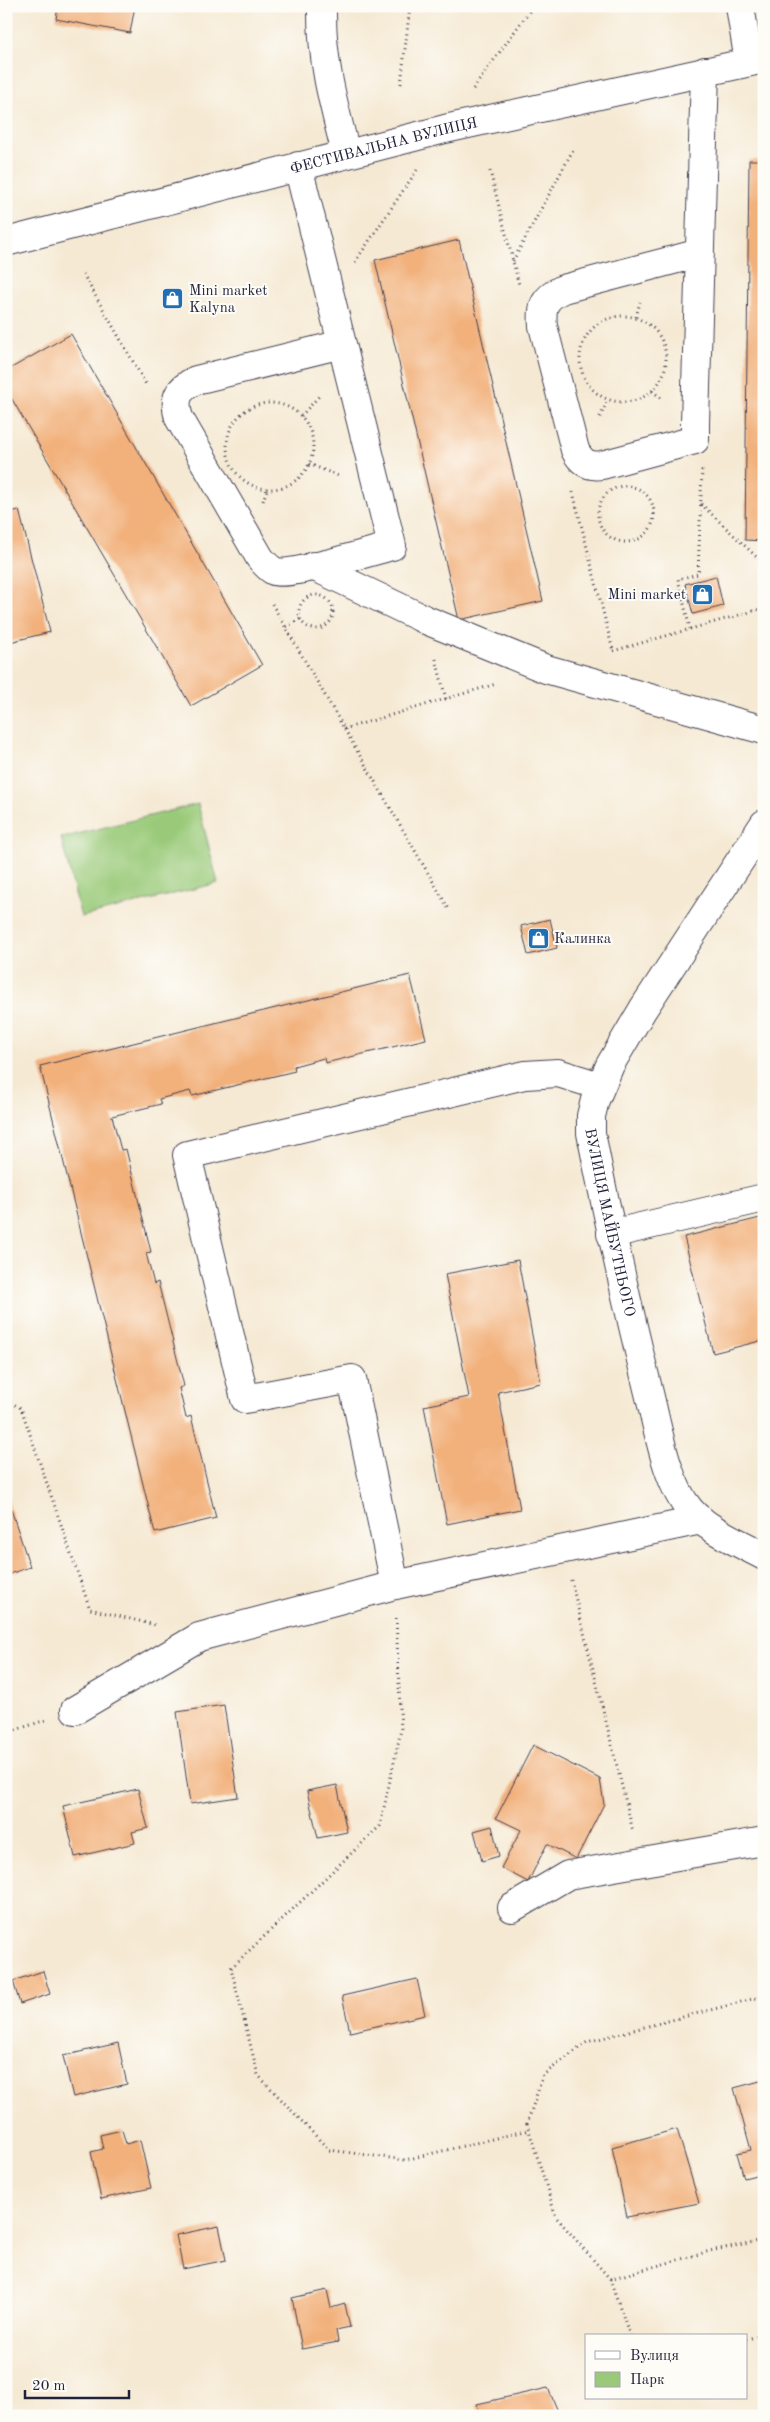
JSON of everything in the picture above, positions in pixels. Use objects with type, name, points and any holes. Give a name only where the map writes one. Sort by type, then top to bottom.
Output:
[{"type":"street","points":[[322,6],[325,66],[346,153]]},
{"type":"street","points":[[740,6],[756,60]]},
{"type":"street","name":"ФЕСТИВАЛЬНА ВУЛИЦЯ","points":[[6,242],[346,153],[445,129],[756,60]]},
{"type":"street","points":[[700,253],[563,289],[551,294],[544,302],[542,313],[546,336],[575,450],[585,463],[594,466],[694,440],[700,253],[705,71]]},
{"type":"street","points":[[298,166],[392,546],[313,566],[275,572],[266,566],[179,418],[176,408],[177,395],[184,386],[196,380],[342,344]]},
{"type":"street","points":[[313,566],[426,620],[546,670],[764,730]]},
{"type":"street","name":"ВУЛИЦЯ МАЙБУТНЬОГО","points":[[764,824],[643,1009],[600,1086],[591,1116],[592,1133],[612,1234],[668,1465],[683,1501],[701,1520],[764,1556]]},
{"type":"street","points":[[395,1585],[352,1380],[245,1399],[187,1154],[525,1075],[558,1074],[600,1086]]},
{"type":"street","points":[[612,1234],[764,1198]]},
{"type":"street","points":[[75,1710],[199,1637],[395,1585],[701,1520]]},
{"type":"street","points":[[512,1908],[568,1875],[764,1841]]},
{"type":"path","points":[[401,84],[410,6]]},
{"type":"path","points":[[513,261],[573,150]]},
{"type":"path","points":[[619,315],[636,317],[647,322],[657,331],[666,355],[665,369],[660,381],[652,391],[642,397],[620,402],[608,400],[594,391],[583,378],[579,362],[581,345],[590,330],[603,320],[619,315]]},
{"type":"path","points":[[266,403],[279,404],[291,408],[309,426],[313,439],[310,464],[302,475],[292,483],[280,488],[256,487],[246,483],[231,466],[227,456],[228,433],[234,421],[243,412],[254,406],[266,403]]},
{"type":"path","points":[[628,485],[639,488],[648,495],[654,504],[655,515],[652,526],[646,535],[636,541],[625,542],[614,540],[605,533],[599,523],[598,512],[601,501],[607,492],[617,487],[628,485]]},
{"type":"path","points":[[700,503],[764,564]]},
{"type":"path","points":[[318,594],[327,598],[332,605],[331,621],[325,627],[316,629],[306,626],[300,619],[298,610],[301,601],[309,595],[318,594]]},
{"type":"path","points":[[286,627],[300,619]]},
{"type":"path","points":[[6,1400],[21,1408],[90,1609],[199,1637]]},
{"type":"path","points":[[563,1550],[640,1863]]},
{"type":"path","points":[[395,1585],[401,1730],[380,1826],[231,1968],[258,2074],[329,2150],[405,2160],[529,2130]]},
{"type":"path","points":[[6,1733],[75,1710]]},
{"type":"path","points":[[629,2334],[610,2279],[556,2217],[528,2124],[543,2075],[587,2042],[764,1996]]},
{"type":"path","points":[[610,2279],[710,2251],[764,2240]]},
{"type":"path","points":[[748,2339],[764,2335]]},
{"type":"green space","points":[[198,804],[218,883],[81,917],[61,838]]},
{"type":"building","points":[[58,6],[135,6],[130,33],[56,19]]},
{"type":"building","points":[[749,160],[764,160],[764,541],[745,540]]},
{"type":"building","points":[[459,240],[543,601],[459,620],[375,260]]},
{"type":"building","points":[[71,334],[262,665],[191,706],[6,389],[6,371]]},
{"type":"building","points":[[19,510],[50,632],[6,643],[6,513]]},
{"type":"building","points":[[716,576],[723,606],[693,614],[685,584]]},
{"type":"building","points":[[550,919],[557,948],[528,955],[521,926]]},
{"type":"building","points":[[410,975],[426,1039],[325,1063],[324,1058],[294,1066],[295,1071],[192,1096],[190,1091],[159,1099],[161,1104],[112,1116],[121,1150],[126,1149],[151,1252],[146,1253],[154,1284],[158,1282],[184,1386],[179,1388],[186,1418],[191,1416],[216,1518],[155,1533],[40,1066]]},
{"type":"building","points":[[764,1217],[764,1340],[713,1353],[684,1237]]},
{"type":"building","points":[[518,1260],[541,1383],[498,1392],[520,1509],[447,1524],[424,1406],[469,1397],[445,1274]]},
{"type":"building","points":[[6,1494],[30,1567],[6,1575]]},
{"type":"building","points":[[224,1705],[238,1797],[190,1804],[177,1712]]},
{"type":"building","points":[[533,1745],[600,1779],[604,1804],[576,1859],[547,1844],[528,1882],[501,1868],[521,1830],[496,1818]]},
{"type":"building","points":[[337,1785],[347,1832],[318,1838],[307,1791]]},
{"type":"building","points":[[138,1789],[148,1828],[132,1832],[135,1843],[75,1857],[63,1806]]},
{"type":"building","points":[[492,1826],[499,1856],[482,1861],[474,1831]]},
{"type":"building","points":[[43,1971],[50,1994],[20,2004],[13,1981]]},
{"type":"building","points":[[417,1979],[425,2015],[350,2032],[342,1996]]},
{"type":"building","points":[[118,2043],[127,2084],[73,2097],[63,2056]]},
{"type":"building","points":[[764,2080],[764,2173],[744,2178],[737,2153],[751,2150],[734,2088]]},
{"type":"building","points":[[677,2129],[699,2203],[627,2217],[612,2147]]},
{"type":"building","points":[[122,2130],[126,2144],[140,2140],[151,2188],[101,2199],[91,2152],[103,2149],[100,2135]]},
{"type":"building","points":[[219,2226],[226,2260],[183,2269],[176,2235]]},
{"type":"building","points":[[327,2290],[331,2308],[345,2304],[350,2327],[336,2330],[338,2342],[302,2349],[292,2298]]},
{"type":"building","points":[[548,2388],[560,2416],[480,2416],[477,2404]]},
{"type":"place","name":"Mini market Kalyna","points":[[173,299]]},
{"type":"place","name":"Mini market","points":[[702,594]]},
{"type":"place","name":"Калинка","points":[[538,938]]}]
